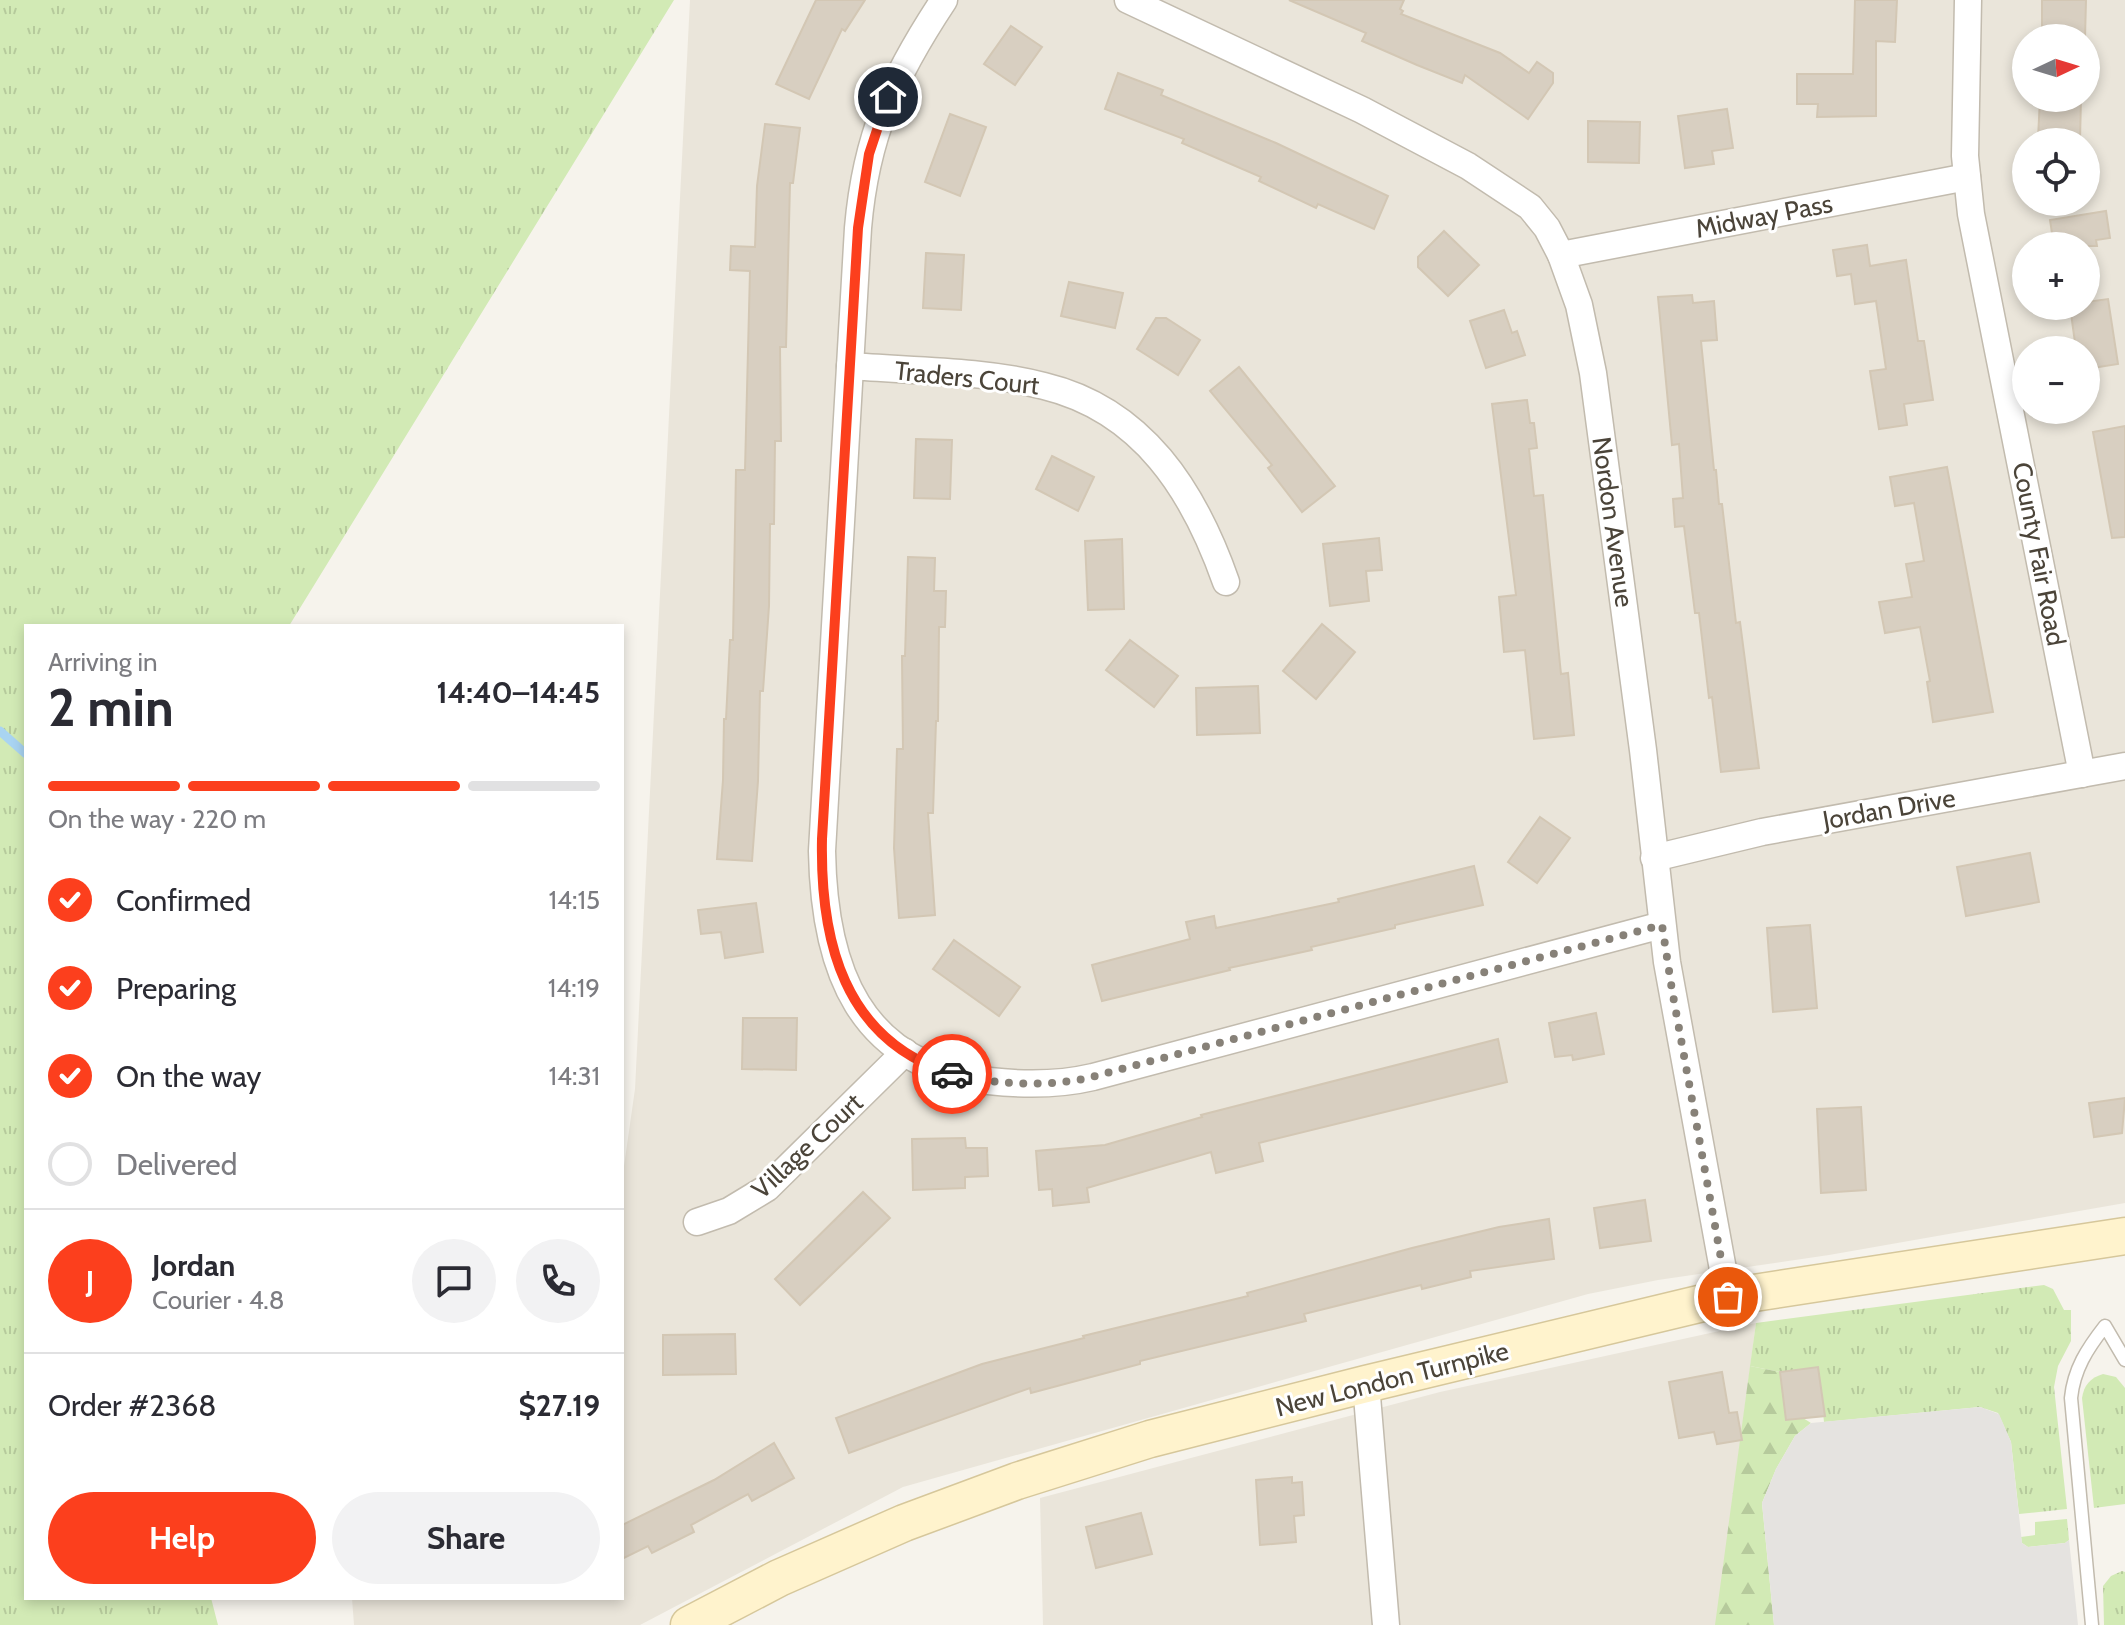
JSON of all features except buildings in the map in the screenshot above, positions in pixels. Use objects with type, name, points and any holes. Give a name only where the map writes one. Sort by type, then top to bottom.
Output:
[{"type":"main road","name":"New London Turnpike","points":[[689,1625],[807,1566],[904,1523],[1017,1481],[1150,1439],[1728,1297],[2125,1236]]},
{"type":"street","points":[[944,0],[900,71],[875,130],[859,218],[822,839],[823,896],[831,945],[847,987],[867,1018],[881,1034],[905,1052],[948,1073],[982,1080],[1037,1084],[1077,1080],[1662,925]]},
{"type":"street","name":"Nordon Avenue","points":[[1128,0],[1362,110],[1468,166],[1530,207],[1547,228],[1561,255],[1579,305],[1593,373],[1662,925],[1728,1297]]},
{"type":"street","name":"County Fair Road","points":[[1968,0],[1965,113],[1967,177],[1973,223],[2082,774]]},
{"type":"street","name":"Midway Pass","points":[[1561,255],[1967,177]]},
{"type":"street","name":"Traders Court","points":[[850,366],[1029,382],[1070,394],[1109,413],[1142,438],[1177,482],[1201,524],[1226,582]]},
{"type":"street","name":"Jordan Drive","points":[[1654,858],[1772,830],[2125,766]]},
{"type":"street","name":"Village Court","points":[[697,1222],[729,1211],[767,1188],[905,1052]]},
{"type":"street","points":[[1366,1384],[1386,1625]]},
{"type":"lane","points":[[2092,1625],[2071,1398],[2073,1382],[2088,1347],[2105,1326],[2125,1360]]},
{"type":"shaded area","points":[[690,0],[2125,0],[2125,1203],[1588,1294],[903,1487],[640,1625],[354,1625],[352,1600],[624,1600],[624,1166],[635,1089]]},
{"type":"shaded area","points":[[1756,1323],[1716,1625],[1043,1625],[1040,1498],[1440,1392]]},
{"type":"shaded area","points":[[1980,1407],[1999,1414],[2011,1442],[2022,1543],[2028,1547],[2069,1540],[2078,1625],[1774,1625],[1762,1503],[1776,1469],[1795,1436],[1811,1423]]},
{"type":"green space","points":[[0,0],[674,0],[290,624],[24,624],[24,1600],[212,1600],[218,1625],[0,1625]]},
{"type":"green space","points":[[2044,1285],[2053,1289],[2064,1310],[2071,1310],[2071,1341],[2058,1366],[2054,1387],[2067,1509],[2019,1514],[2011,1442],[1998,1413],[1980,1407],[1824,1422],[1818,1367],[1780,1372],[1750,1366],[1756,1323]]},
{"type":"green space","points":[[1750,1366],[1780,1372],[1786,1420],[1803,1418],[1811,1423],[1795,1436],[1776,1469],[1762,1503],[1774,1625],[1715,1625]]},
{"type":"green space","points":[[2103,1374],[2116,1377],[2125,1388],[2125,1504],[2094,1508],[2082,1398],[2088,1383]]},
{"type":"green space","points":[[2067,1519],[2069,1540],[2065,1543],[2028,1547],[2022,1543],[2021,1537],[2035,1535],[2035,1522]]},
{"type":"green space","points":[[2125,1572],[2125,1625],[2104,1625],[2103,1586],[2111,1576]]},
{"type":"waterway","points":[[0,731],[24,752]]},
{"type":"way so far","points":[[952,1074],[982,1080],[1037,1084],[1084,1079],[1662,925],[1728,1297]]},
{"type":"route","points":[[888,97],[869,154],[858,228],[822,839],[823,896],[834,955],[847,987],[867,1018],[881,1034],[909,1055],[952,1074]]}]
